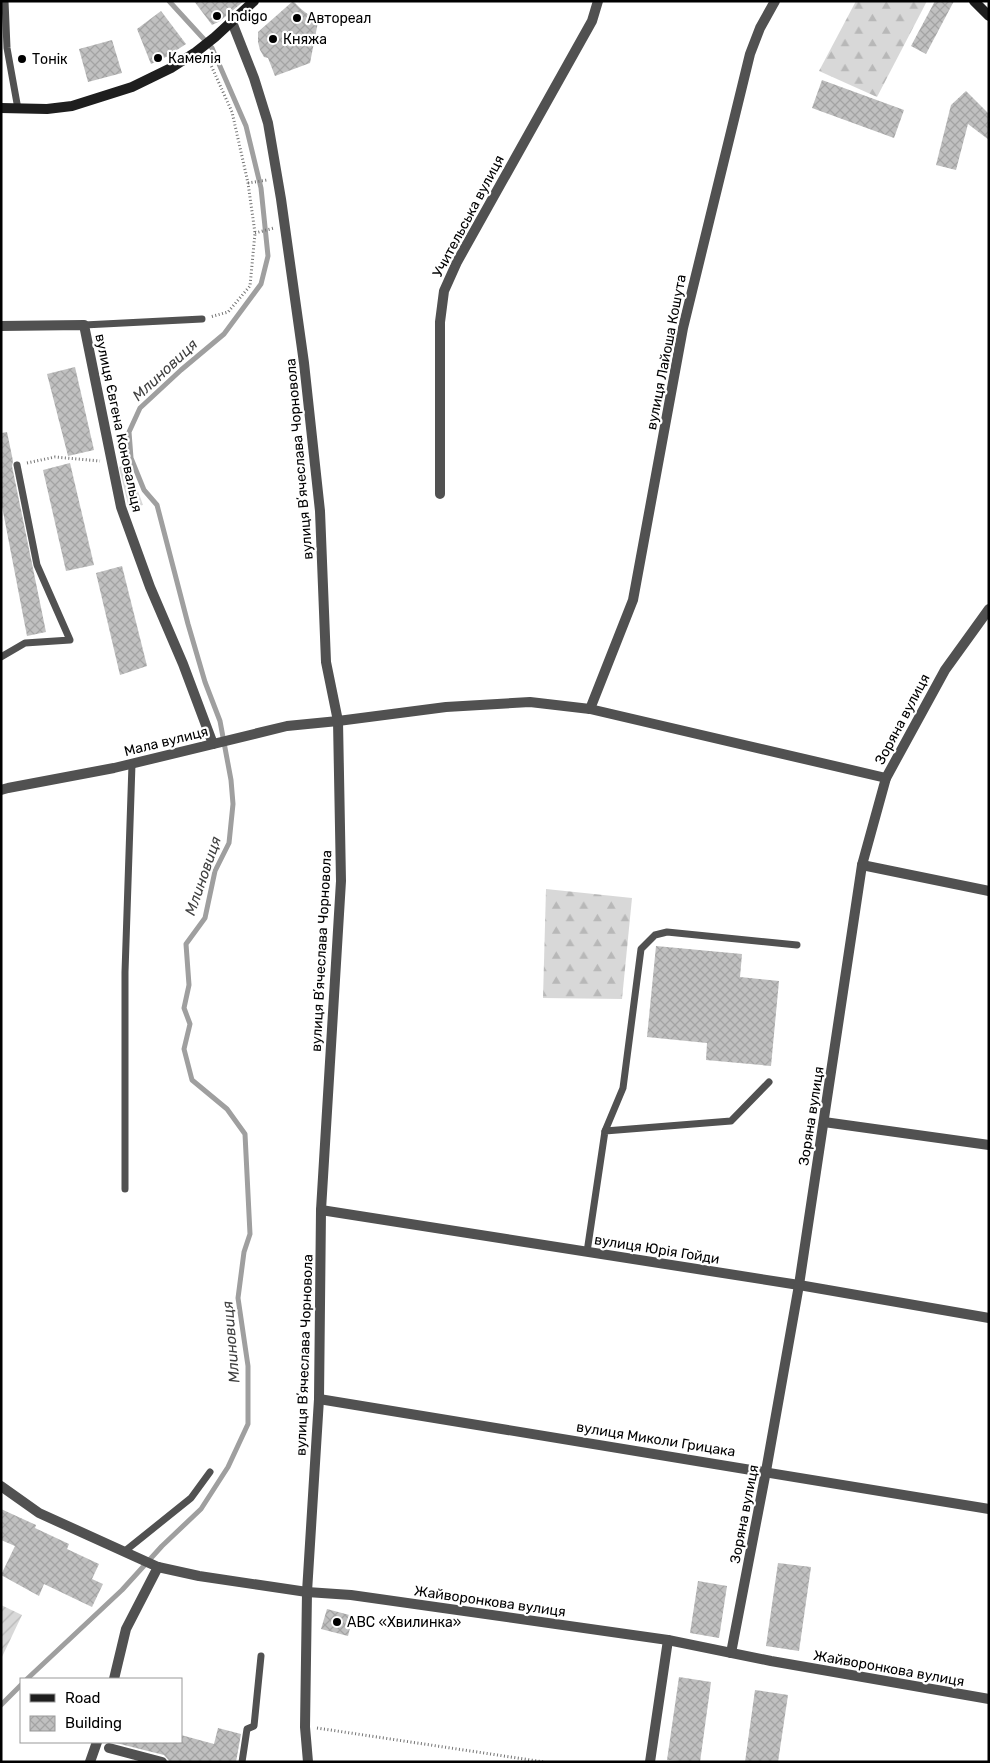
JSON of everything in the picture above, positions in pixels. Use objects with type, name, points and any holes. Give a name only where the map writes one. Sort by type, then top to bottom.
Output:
[{"type":"main road","points":[[1,108],[47,109],[72,106],[132,87],[162,73],[196,52],[254,1]]},
{"type":"main road","points":[[974,1],[989,16]]},
{"type":"street","name":"Учительська вулиця","points":[[440,494],[440,322],[444,291],[457,262],[592,21],[598,1]]},
{"type":"street","name":"вулиця Лайоша Кошута","points":[[590,709],[633,600],[683,328],[706,230],[750,54],[760,28],[775,1]]},
{"type":"street","name":"вулиця Вʼячеслава Чорновола","points":[[232,22],[254,78],[268,123],[284,225],[305,373],[320,511],[326,662],[338,721],[341,881],[321,1210],[319,1399],[307,1592]]},
{"type":"street","name":"вулиця Євгена Коновальця","points":[[1,326],[84,324],[121,507],[150,587],[183,664],[213,744]]},
{"type":"street","name":"Зоряна вулиця","points":[[731,1653],[799,1285],[862,865],[886,778],[944,670],[989,609]]},
{"type":"street","name":"Мала вулиця","points":[[1,790],[132,764],[287,726],[446,707],[530,702],[590,709],[886,778]]},
{"type":"street","points":[[862,865],[989,891]]},
{"type":"street","points":[[824,1122],[989,1146]]},
{"type":"street","name":"вулиця Юрія Гойди","points":[[321,1210],[799,1285],[989,1318]]},
{"type":"street","name":"вулиця Миколи Грицака","points":[[319,1399],[989,1509]]},
{"type":"street","name":"Жайворонкова вулиця","points":[[1,1486],[39,1513],[158,1567],[199,1576],[307,1592],[351,1595],[668,1640],[989,1700]]},
{"type":"street","points":[[114,1678],[126,1629],[158,1567]]},
{"type":"street","points":[[307,1592],[304,1727],[308,1762]]},
{"type":"street","points":[[650,1762],[668,1640]]},
{"type":"street","points":[[90,1762],[97,1743]]},
{"type":"street","points":[[109,1748],[162,1762]]},
{"type":"lane","points":[[5,1],[7,48],[18,109]]},
{"type":"lane","points":[[84,324],[202,319]]},
{"type":"lane","points":[[1,657],[25,643],[70,640],[37,565],[17,465]]},
{"type":"lane","points":[[125,1188],[125,972],[132,764]]},
{"type":"lane","points":[[588,1252],[605,1131],[622,1088],[641,949],[655,935],[667,932],[797,944]]},
{"type":"lane","points":[[605,1131],[731,1121],[769,1082]]},
{"type":"lane","points":[[128,1552],[191,1498],[210,1472]]},
{"type":"lane","points":[[242,1762],[247,1729],[254,1726],[261,1656]]},
{"type":"path","points":[[202,319],[228,312],[250,286],[255,233],[248,183],[232,112],[210,63]]},
{"type":"path","points":[[248,183],[277,179]]},
{"type":"path","points":[[255,233],[284,225]]},
{"type":"path","points":[[17,465],[55,457],[112,461]]},
{"type":"path","points":[[304,1727],[544,1762]]},
{"type":"green space","points":[[856,1],[927,1],[877,97],[819,71]]},
{"type":"green space","points":[[128,464],[143,505],[129,508],[119,467]]},
{"type":"green space","points":[[546,889],[632,898],[622,999],[543,998]]},
{"type":"green space","points":[[1,1605],[22,1615],[1,1659]]},
{"type":"building","points":[[194,1],[244,1],[220,21],[212,25]]},
{"type":"building","points":[[293,1],[318,22],[310,63],[275,76],[268,58],[264,57],[260,50],[258,32]]},
{"type":"building","points":[[935,1],[954,1],[926,54],[911,46]]},
{"type":"building","points":[[161,11],[186,44],[151,64],[137,29]]},
{"type":"building","points":[[112,40],[122,73],[88,82],[79,49]]},
{"type":"building","points":[[822,80],[904,110],[894,138],[812,108]]},
{"type":"building","points":[[966,91],[989,114],[989,140],[968,124],[956,170],[936,165],[951,105]]},
{"type":"building","points":[[75,367],[94,450],[68,456],[47,374]]},
{"type":"building","points":[[7,432],[13,461],[12,466],[46,632],[27,636],[1,501],[1,433]]},
{"type":"building","points":[[70,463],[94,565],[66,571],[43,470]]},
{"type":"building","points":[[122,566],[147,666],[120,675],[96,573]]},
{"type":"building","points":[[656,946],[742,954],[740,977],[779,981],[771,1066],[706,1060],[707,1043],[647,1037]]},
{"type":"building","points":[[1,1509],[36,1525],[35,1528],[69,1544],[67,1549],[99,1564],[92,1579],[103,1584],[92,1607],[44,1584],[39,1596],[1,1575],[15,1546],[1,1540]]},
{"type":"building","points":[[778,1563],[811,1567],[799,1651],[766,1646]]},
{"type":"building","points":[[698,1581],[727,1586],[719,1638],[690,1633]]},
{"type":"building","name":"АВС «Хвилинка»","points":[[327,1609],[353,1616],[348,1636],[321,1629]]},
{"type":"building","points":[[679,1677],[711,1682],[700,1762],[667,1760]]},
{"type":"building","points":[[755,1690],[788,1695],[778,1762],[745,1762]]},
{"type":"building","points":[[218,1728],[241,1734],[236,1762],[170,1762],[164,1755],[116,1743],[182,1743],[182,1735],[214,1744]]},
{"type":"waterway","name":"Млиновиця","points":[[28,1678],[122,1590],[162,1546],[201,1509],[228,1467],[248,1424],[248,1366],[238,1298],[244,1252],[250,1234],[245,1134],[227,1109],[192,1080],[184,1049],[190,1024],[184,1008],[189,985],[186,944],[205,918],[215,871],[229,843],[233,804],[231,780],[220,721],[205,682],[188,624],[157,505],[144,490],[131,458],[129,432],[140,408],[224,334],[261,284],[268,256],[261,188],[246,126],[212,48],[169,1]]},
{"type":"waterway","name":"Млиновиця","points":[[1,1705],[20,1686]]},
{"type":"place","name":"Indigo","points":[[217,16]]},
{"type":"place","name":"Автореал","points":[[297,18]]},
{"type":"place","name":"Княжа","points":[[273,39]]},
{"type":"place","name":"Камелія","points":[[158,58]]},
{"type":"place","name":"Тонік","points":[[22,59]]},
{"type":"place","name":"АВС «Хвилинка»","points":[[337,1622]]}]
